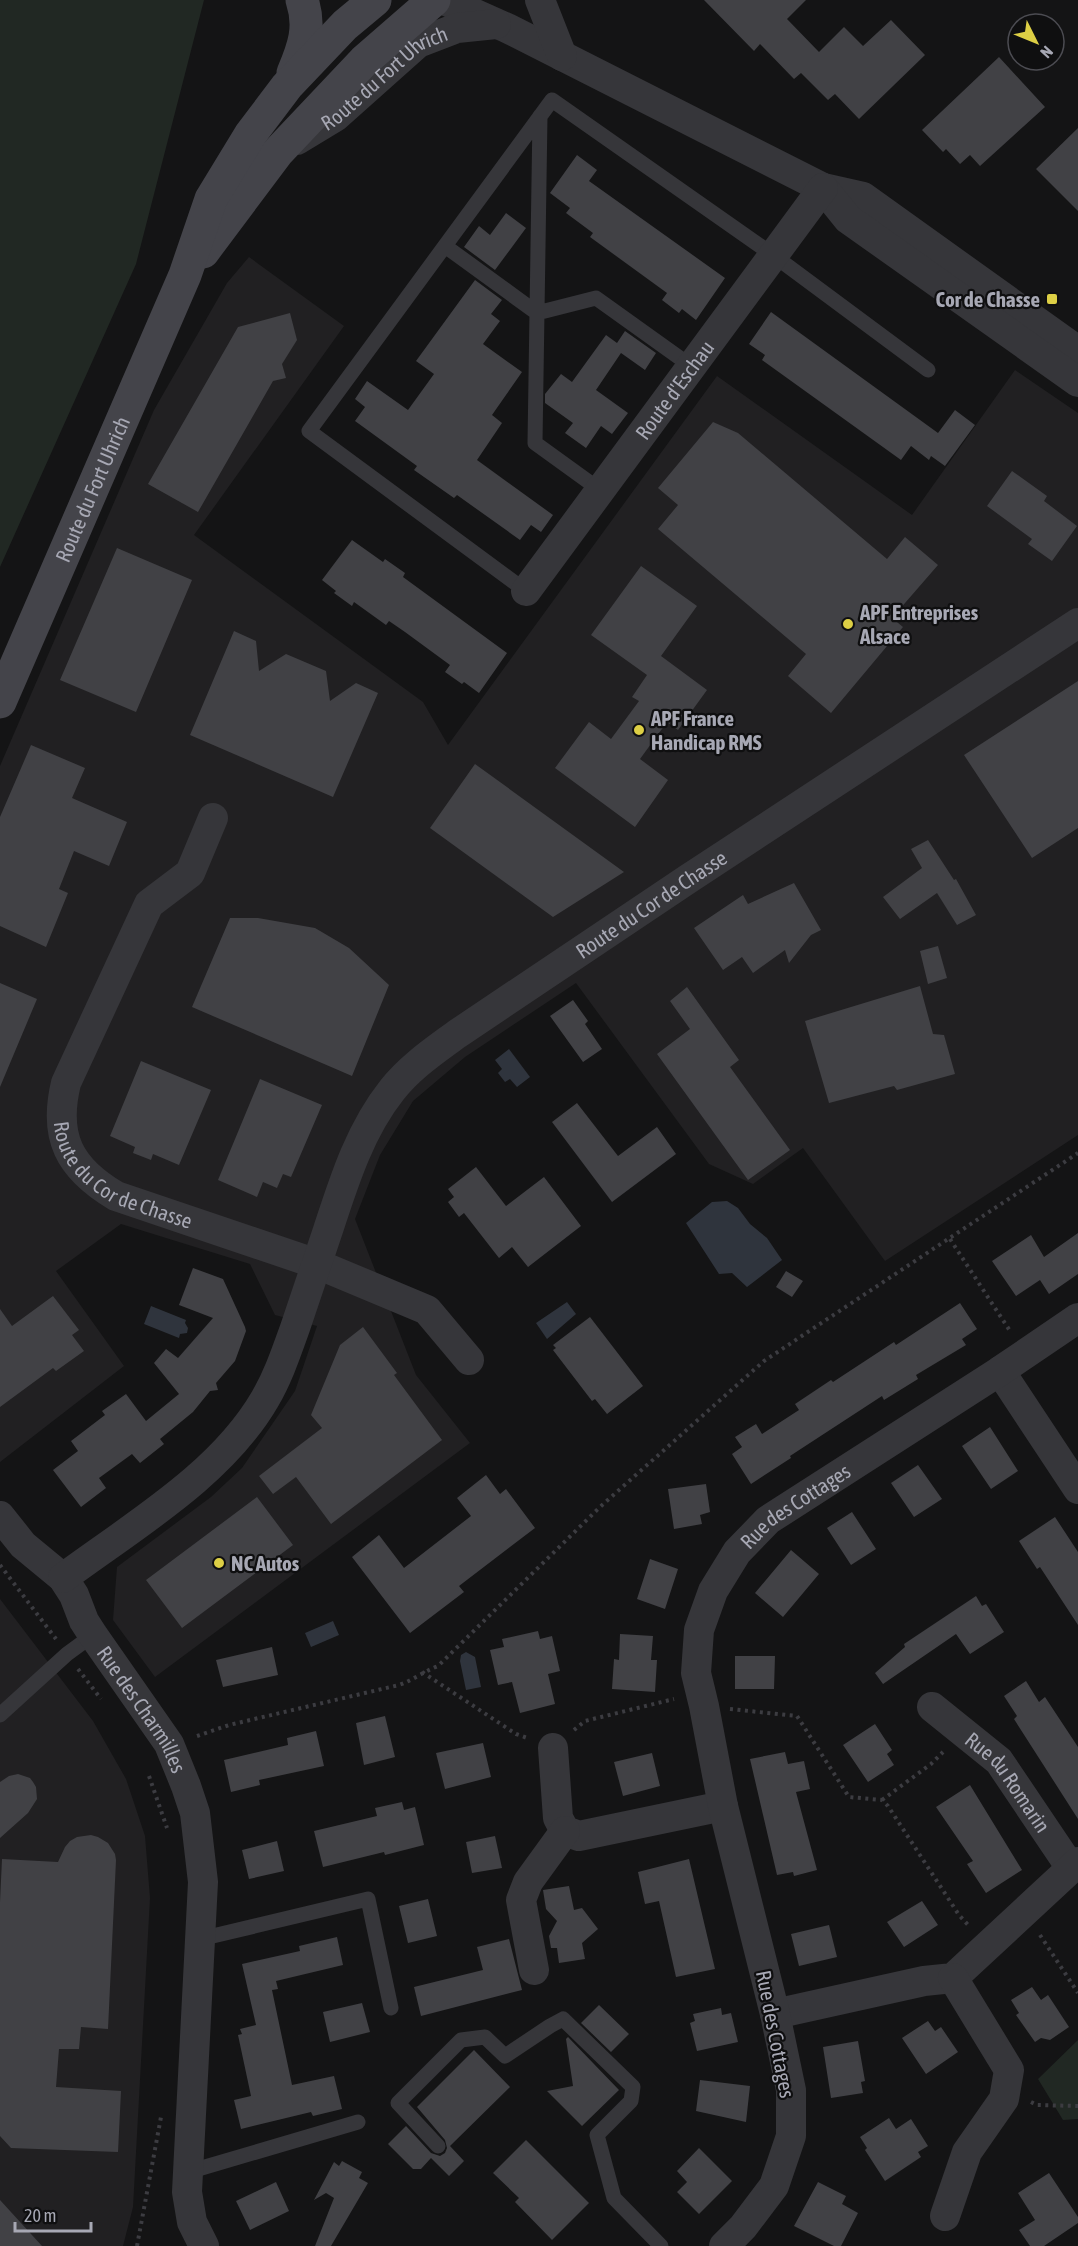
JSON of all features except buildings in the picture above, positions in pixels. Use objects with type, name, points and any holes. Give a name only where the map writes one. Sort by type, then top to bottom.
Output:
[{"type":"street","points":[[287,86],[304,46],[308,27],[302,0]]},
{"type":"street","name":"Route du Fort Uhrich","points":[[0,702],[185,275],[211,199],[245,142],[287,86],[345,25],[375,0]]},
{"type":"street","name":"Route du Fort Uhrich","points":[[185,275],[277,153],[364,61],[434,0]]},
{"type":"street","points":[[444,0],[499,24],[823,188],[863,197],[1078,351]]},
{"type":"street","points":[[540,0],[562,56]]},
{"type":"street","name":"Route du Fort Uhrich","points":[[277,153],[335,117],[418,43],[457,28],[499,24]]},
{"type":"street","points":[[823,188],[848,219],[1078,382]]},
{"type":"street","name":"Route d'Eschau","points":[[526,591],[823,188]]},
{"type":"street","name":"Route du Cor de Chasse","points":[[63,1578],[200,1478],[251,1422],[278,1376],[345,1180],[375,1114],[392,1090],[427,1056],[688,879],[1078,623]]},
{"type":"street","name":"Route du Cor de Chasse","points":[[213,818],[190,873],[149,904],[66,1083],[61,1103],[63,1134],[69,1152],[80,1169],[97,1185],[116,1196],[317,1264],[427,1310],[469,1360]]},
{"type":"street","name":"Rue des Cottages","points":[[724,2246],[743,2228],[774,2186],[791,2136],[791,2090],[775,2014],[723,1806],[696,1673],[699,1630],[713,1591],[737,1552],[768,1520],[1000,1371],[1078,1318]]},
{"type":"street","points":[[1000,1371],[1078,1489]]},
{"type":"street","name":"Rue des Charmilles","points":[[0,1516],[23,1545],[63,1578],[74,1595],[84,1621],[169,1744],[195,1813],[203,1882],[188,2172],[189,2208],[195,2243]]},
{"type":"street","name":"Rue du Romarin","points":[[932,1707],[999,1761],[1075,1865],[953,1978]]},
{"type":"street","points":[[553,1748],[558,1818],[565,1831],[579,1836],[723,1806]]},
{"type":"street","points":[[534,1970],[520,1900],[528,1882],[565,1831]]},
{"type":"street","points":[[775,2014],[924,1981],[953,1978],[1009,2070],[1004,2099],[967,2152],[945,2216]]},
{"type":"lane","points":[[526,591],[309,431],[552,99],[773,255],[928,370]]},
{"type":"lane","points":[[540,116],[535,444],[600,490]]},
{"type":"lane","points":[[445,246],[537,313]]},
{"type":"lane","points":[[537,313],[596,298],[692,366]]},
{"type":"lane","points":[[0,1714],[67,1654],[93,1635]]},
{"type":"lane","points":[[200,1939],[368,1899],[391,2008]]},
{"type":"lane","points":[[438,2146],[398,2103],[461,2040],[485,2037],[504,2056],[564,2019],[633,2087],[631,2101],[597,2136],[614,2198],[661,2246]]},
{"type":"lane","points":[[188,2172],[358,2122]]},
{"type":"path","points":[[197,1736],[229,1725],[399,1685],[438,1666],[600,1507],[764,1361],[1078,1153]]},
{"type":"path","points":[[950,1239],[1025,1354]]},
{"type":"path","points":[[422,1672],[516,1734],[553,1748],[585,1721],[681,1697],[704,1706],[797,1716],[849,1797],[882,1800],[931,1764],[962,1732]]},
{"type":"path","points":[[148,1773],[168,1833]]},
{"type":"path","points":[[882,1800],[959,1915],[988,1947]]},
{"type":"path","points":[[1025,1912],[1078,1993]]},
{"type":"path","points":[[1005,2091],[1037,2105],[1078,2106]]},
{"type":"path","points":[[137,2246],[161,2109]]},
{"type":"shaded area","points":[[0,0],[204,0],[136,264],[0,567]]},
{"type":"shaded area","points":[[249,257],[344,326],[194,535],[423,702],[448,745],[717,376],[912,515],[1015,370],[1078,413],[1078,1135],[885,1261],[803,1148],[753,1184],[709,1164],[576,983],[465,1057],[413,1101],[380,1155],[355,1219],[416,1375],[470,1443],[155,1677],[113,1620],[117,1567],[211,1497],[242,1468],[295,1391],[317,1326],[275,1315],[250,1264],[121,1224],[56,1271],[124,1366],[0,1462],[0,766],[154,410],[227,283]]},
{"type":"shaded area","points":[[509,1049],[530,1077],[517,1087],[510,1079],[505,1082],[498,1073],[502,1069],[495,1060]]},
{"type":"shaded area","points":[[727,1201],[738,1208],[750,1224],[767,1238],[782,1260],[747,1287],[732,1273],[719,1274],[686,1223],[712,1202]]},
{"type":"shaded area","points":[[567,1302],[576,1314],[547,1339],[536,1323]]},
{"type":"shaded area","points":[[151,1306],[186,1320],[187,1333],[180,1334],[179,1338],[144,1324]]},
{"type":"shaded area","points":[[0,1599],[93,1721],[126,1779],[145,1836],[150,1898],[133,2207],[123,2246],[0,2246]]},
{"type":"shaded area","points":[[333,1621],[339,1635],[311,1647],[305,1633]]},
{"type":"shaded area","points":[[466,1652],[475,1657],[481,1687],[466,1690],[460,1661],[461,1655]]},
{"type":"shaded area","points":[[1078,2040],[1078,2119],[1063,2120],[1038,2079]]},
{"type":"place","name":"Cor de Chasse","points":[[1052,299]]},
{"type":"place","name":"APF Entreprises Alsace","points":[[848,624]]},
{"type":"place","name":"APF France Handicap RMS","points":[[639,730]]},
{"type":"place","name":"NC Autos","points":[[219,1563]]}]
